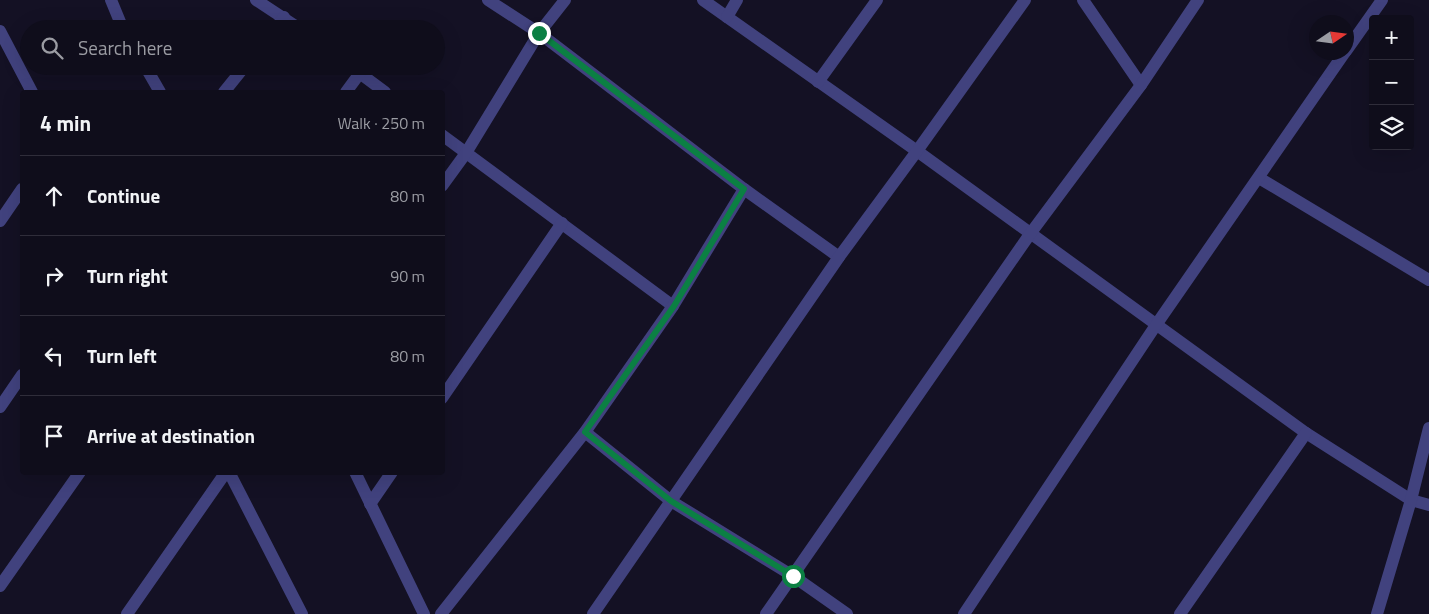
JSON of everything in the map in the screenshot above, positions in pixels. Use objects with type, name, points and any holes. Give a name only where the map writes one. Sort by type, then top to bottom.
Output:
[{"type":"street","points":[[111,0],[119,20]]},
{"type":"street","points":[[256,0],[288,20]]},
{"type":"street","points":[[488,0],[539,33],[744,189],[839,257]]},
{"type":"street","points":[[445,182],[466,153],[539,33],[565,0]]},
{"type":"street","points":[[703,0],[1306,433],[1411,500],[1429,505]]},
{"type":"street","points":[[727,17],[737,0]]},
{"type":"street","points":[[818,82],[877,0]]},
{"type":"street","points":[[593,614],[839,257],[917,152],[1025,0]]},
{"type":"street","points":[[1083,0],[1141,85]]},
{"type":"street","points":[[766,614],[1030,234],[1141,85],[1198,0]]},
{"type":"street","points":[[1354,40],[1382,0]]},
{"type":"street","points":[[0,31],[20,69]]},
{"type":"street","points":[[964,614],[1156,325],[1340,60]]},
{"type":"street","points":[[23,75],[31,90]]},
{"type":"street","points":[[150,75],[159,90]]},
{"type":"street","points":[[226,90],[238,75]]},
{"type":"street","points":[[347,90],[353,75]]},
{"type":"street","points":[[362,75],[382,90]]},
{"type":"street","points":[[445,137],[674,306]]},
{"type":"street","points":[[1259,178],[1429,280]]},
{"type":"street","points":[[441,614],[585,432],[674,306],[744,189]]},
{"type":"street","points":[[0,221],[20,192]]},
{"type":"street","points":[[445,394],[562,223]]},
{"type":"street","points":[[0,407],[20,378]]},
{"type":"street","points":[[1377,614],[1411,500],[1429,428]]},
{"type":"street","points":[[585,432],[671,501],[793,576],[847,614]]},
{"type":"street","points":[[1180,614],[1306,433]]},
{"type":"street","points":[[0,586],[78,475]]},
{"type":"street","points":[[127,614],[225,475]]},
{"type":"street","points":[[229,475],[297,611]]},
{"type":"street","points":[[356,475],[424,614]]},
{"type":"street","points":[[370,504],[390,475]]},
{"type":"route","points":[[539,33],[744,189],[674,306],[585,432],[671,501],[793,576]]}]
